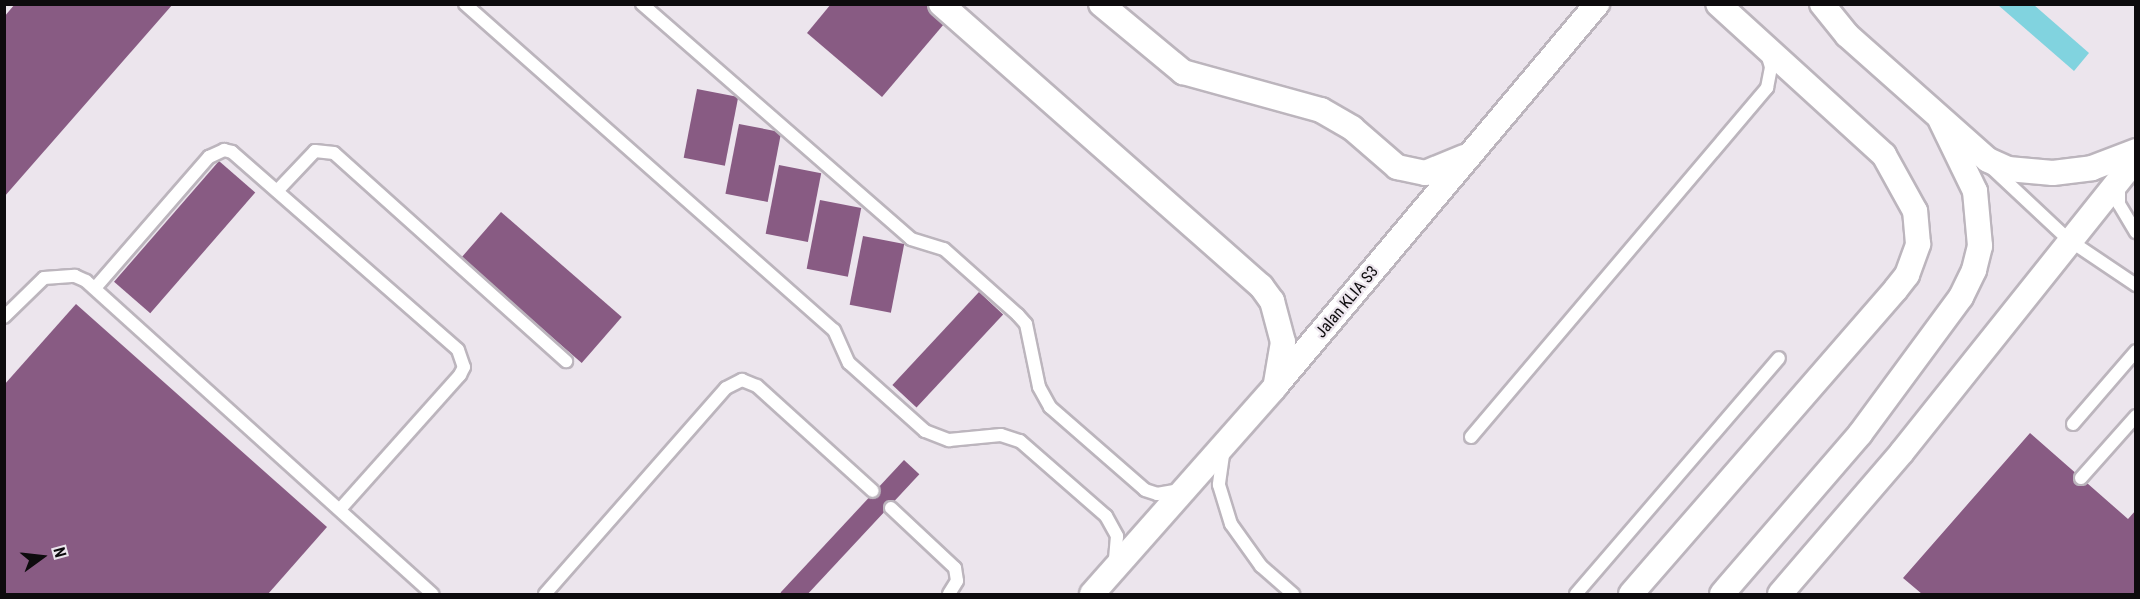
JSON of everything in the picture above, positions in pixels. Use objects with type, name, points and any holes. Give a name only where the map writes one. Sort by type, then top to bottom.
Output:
[{"type":"street","points":[[941,4],[1261,286],[1272,301],[1283,342],[1274,388]]},
{"type":"street","points":[[1101,4],[1183,72],[1321,110],[1352,128],[1384,159],[1410,172],[1439,170],[1478,147]]},
{"type":"street","name":"Jalan KLIA S3","points":[[1092,594],[1274,388],[1597,4]]},
{"type":"street","points":[[1631,594],[1896,290],[1907,275],[1917,244],[1915,211],[1897,171],[1718,4]]},
{"type":"street","points":[[1807,4],[1847,34],[1973,150],[2008,169],[2053,173],[2092,168],[2136,151]]},
{"type":"street","points":[[1822,4],[1847,34]]},
{"type":"street","points":[[1722,594],[1860,434],[1961,297],[1974,270],[1980,246],[1975,191],[1941,121]]},
{"type":"street","points":[[1780,594],[1902,452],[2128,168]]},
{"type":"lane","points":[[465,4],[834,330],[849,363],[925,431],[949,440],[1011,436],[1106,516],[1117,536],[1111,573]]},
{"type":"lane","points":[[642,4],[911,239],[944,249],[1018,315],[1030,339],[1042,398],[1127,475],[1157,494],[1189,485]]},
{"type":"lane","points":[[1471,437],[1767,87],[1771,67],[1760,43]]},
{"type":"lane","points":[[1973,150],[2070,240],[2136,285]]},
{"type":"lane","points":[[277,191],[315,151],[334,153],[566,361]]},
{"type":"lane","points":[[95,288],[215,152],[232,152],[277,191],[462,358],[460,375],[340,509]]},
{"type":"lane","points":[[2128,168],[2119,204],[2136,232]]},
{"type":"lane","points":[[4,317],[44,278],[75,276],[95,288],[432,594]]},
{"type":"lane","points":[[2073,424],[2136,351]]},
{"type":"lane","points":[[1576,594],[1779,358]]},
{"type":"lane","points":[[545,594],[726,388],[742,380],[758,386],[873,491]]},
{"type":"lane","points":[[2081,478],[2136,416]]},
{"type":"lane","points":[[1236,430],[1219,467],[1222,502],[1244,546],[1293,594]]},
{"type":"lane","points":[[891,508],[955,568],[957,581],[948,594]]},
{"type":"water","points":[[1998,5],[2034,5],[2089,53],[2074,71]]},
{"type":"building","points":[[15,4],[173,4],[4,197],[4,17]]},
{"type":"building","points":[[831,4],[961,4],[882,97],[807,33]]},
{"type":"building","points":[[697,89],[738,97],[725,166],[684,158]]},
{"type":"building","points":[[739,124],[781,132],[768,202],[725,194]]},
{"type":"building","points":[[219,161],[255,192],[150,313],[114,282]]},
{"type":"building","points":[[779,165],[821,173],[808,242],[766,234]]},
{"type":"building","points":[[820,200],[861,208],[848,277],[807,269]]},
{"type":"building","points":[[501,212],[622,317],[582,363],[461,258]]},
{"type":"building","points":[[863,236],[904,244],[891,313],[850,305]]},
{"type":"building","points":[[979,292],[1003,315],[917,407],[892,385]]},
{"type":"building","points":[[76,304],[327,527],[268,594],[4,594],[4,385]]},
{"type":"building","points":[[2030,433],[2128,519],[2136,510],[2136,594],[1922,594],[1903,578]]},
{"type":"building","points":[[904,460],[919,474],[808,594],[781,592]]}]
